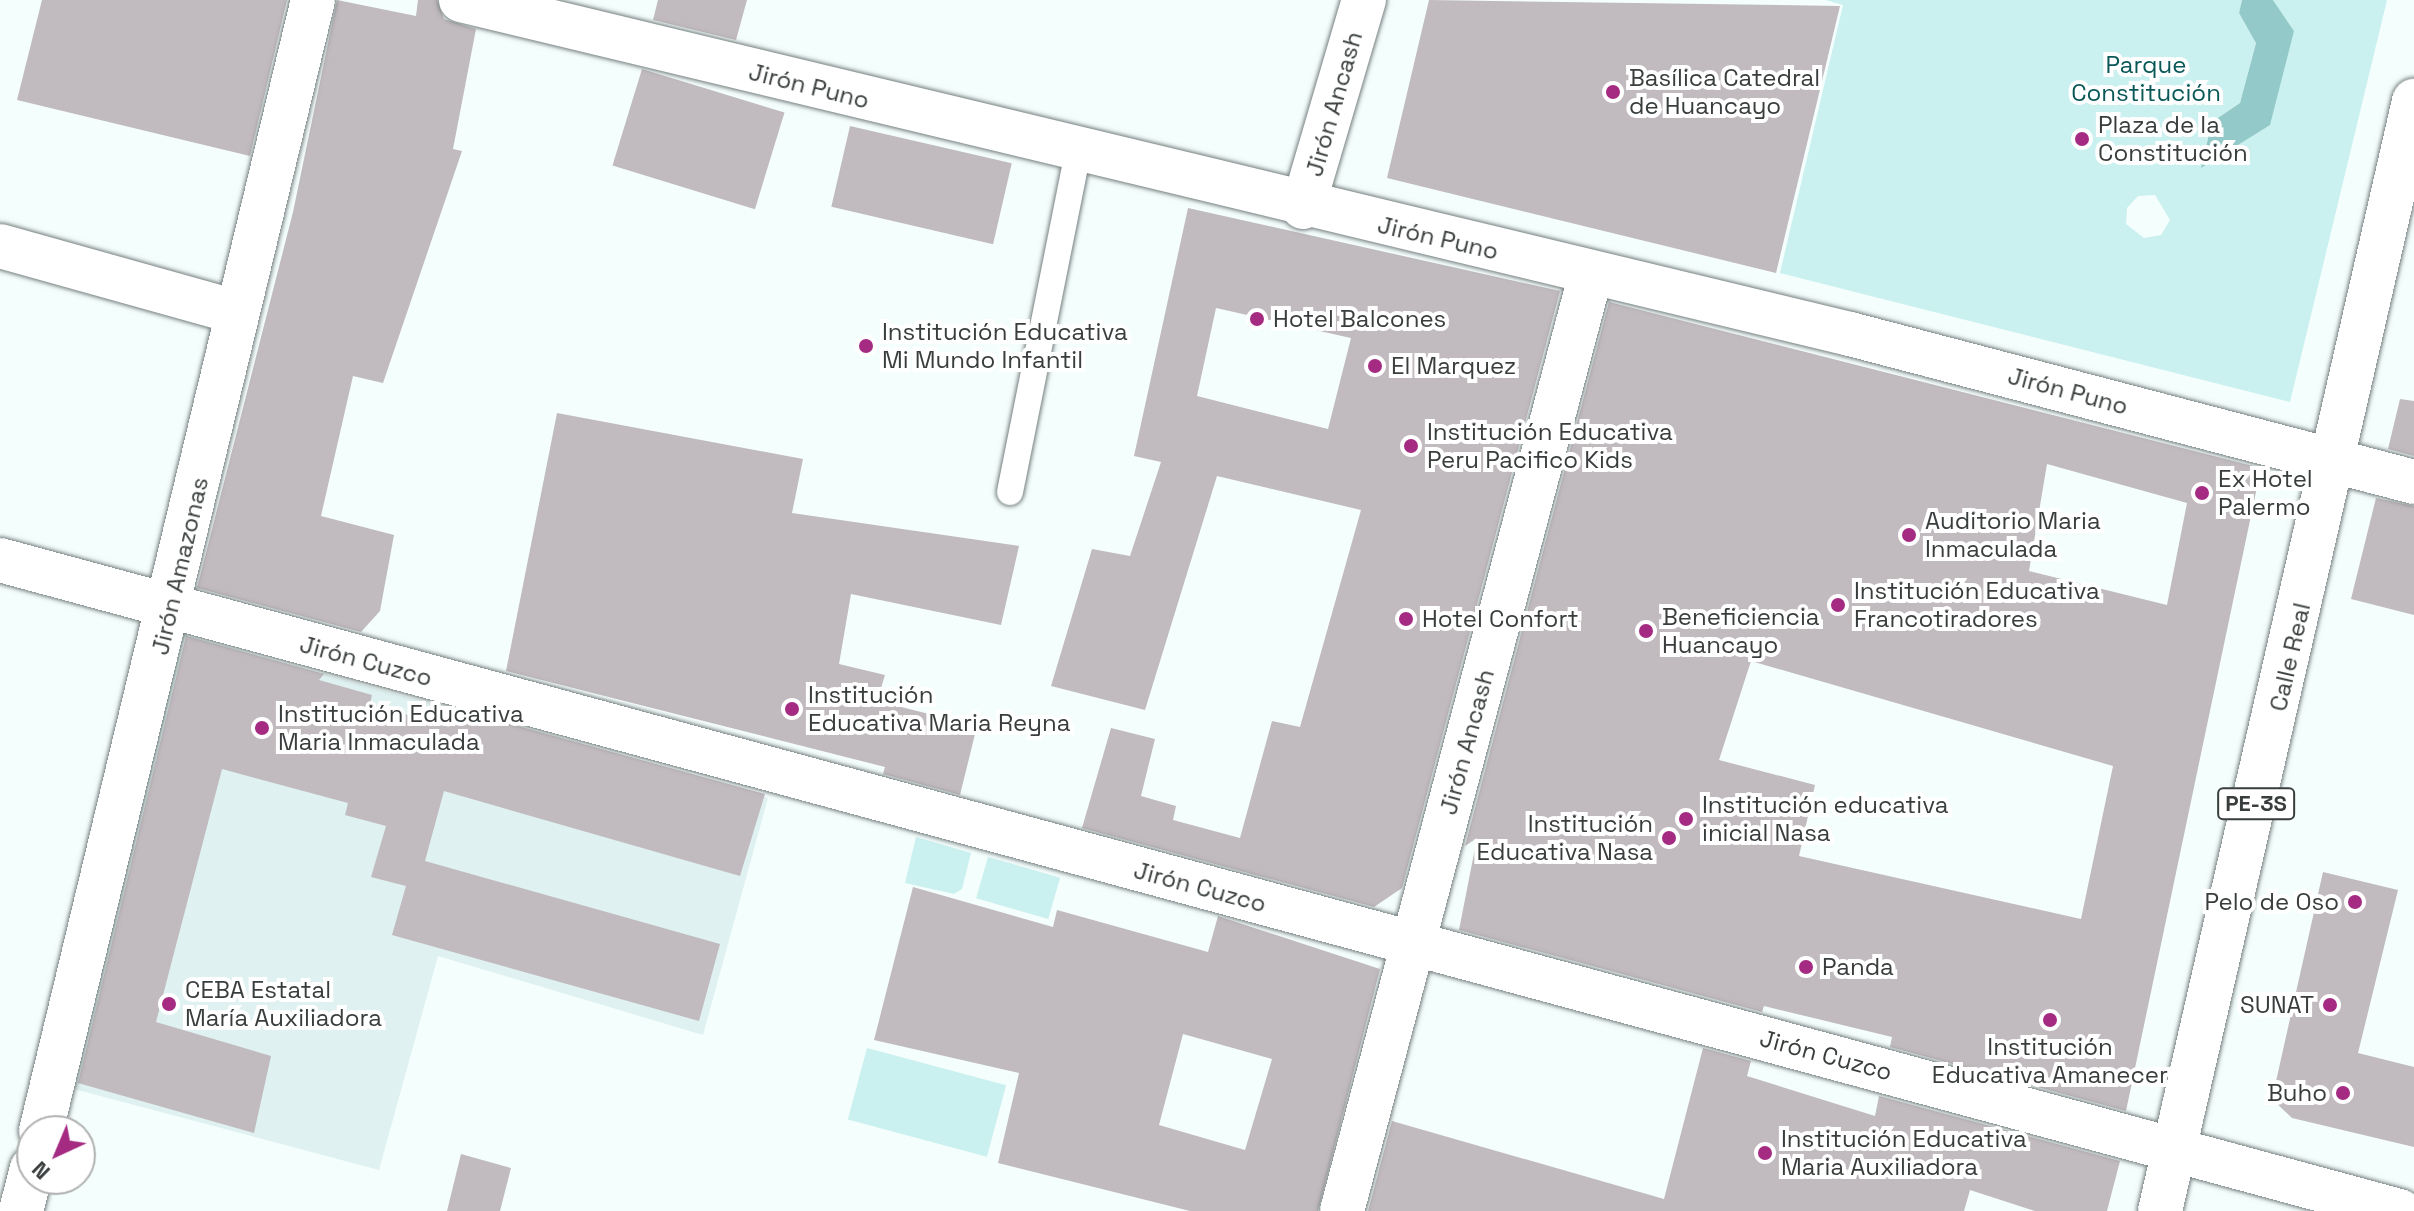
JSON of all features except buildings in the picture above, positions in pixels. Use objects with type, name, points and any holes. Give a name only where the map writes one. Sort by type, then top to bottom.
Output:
[{"type":"main road","name":"Jirón Amazonas","points":[[45,1115],[171,609],[237,312],[313,0]]},
{"type":"main road","name":"Jirón Ancash","points":[[1303,207],[1364,0]]},
{"type":"main road","name":"Jirón Puno","points":[[478,2],[1303,207],[1591,273],[2414,482]]},
{"type":"main road","name":"Calle Real","points":[[2160,1211],[2336,460],[2414,101]]},
{"type":"main road","points":[[0,246],[237,312]]},
{"type":"main road","name":"Jirón Ancash","points":[[1342,1211],[1591,273]]},
{"type":"main road","name":"Jirón Cuzco","points":[[0,560],[171,609],[2400,1211]]},
{"type":"lane","points":[[1010,492],[1078,152]]},
{"type":"shaded area","points":[[2242,0],[2273,0],[2294,31],[2270,125],[2201,168],[2212,122],[2240,103],[2256,43],[2239,13]]},
{"type":"shaded area","points":[[158,627],[768,798],[703,1035],[438,956],[379,1170],[40,1080]]},
{"type":"green space","name":"Parque Constitución","points":[[1826,0],[2242,0],[2239,13],[2256,42],[2240,103],[2212,122],[2201,167],[2294,31],[2273,0],[2387,0],[2290,402],[1780,273],[1843,5]],"holes":[[[2155,195],[2170,220],[2161,235],[2144,238],[2126,224],[2127,208],[2138,196]]]},
{"type":"green space","points":[[916,837],[971,853],[962,889],[954,894],[905,883]]},
{"type":"green space","points":[[988,857],[1060,878],[1048,919],[976,898]]},
{"type":"green space","points":[[867,1048],[1006,1085],[987,1157],[848,1119]]},
{"type":"place","name":"Basílica Catedral de Huancayo","points":[[1613,92]]},
{"type":"place","name":"Plaza de la Constitución","points":[[2082,139]]},
{"type":"place","name":"Hotel Balcones","points":[[1257,319]]},
{"type":"place","name":"Institución Educativa Mi Mundo Infantil","points":[[866,346]]},
{"type":"place","name":"El Marquez","points":[[1375,366]]},
{"type":"place","name":"Institución Educativa Peru Pacifico Kids","points":[[1411,446]]},
{"type":"place","name":"Ex Hotel Palermo","points":[[2202,493]]},
{"type":"place","name":"Auditorio Maria Inmaculada","points":[[1909,535]]},
{"type":"place","name":"Institución Educativa Francotiradores","points":[[1838,605]]},
{"type":"place","name":"Hotel Confort","points":[[1406,619]]},
{"type":"place","name":"Beneficiencia Huancayo","points":[[1646,631]]},
{"type":"place","name":"Institución Educativa Maria Reyna","points":[[792,709]]},
{"type":"place","name":"Institución Educativa Maria Inmaculada","points":[[262,728]]},
{"type":"place","name":"Institución educativa inicial Nasa","points":[[1686,819]]},
{"type":"place","name":"Institución Educativa Nasa","points":[[1669,838]]},
{"type":"place","name":"Pelo de Oso","points":[[2355,902]]},
{"type":"place","name":"Panda","points":[[1806,967]]},
{"type":"place","name":"CEBA Estatal María Auxiliadora","points":[[169,1004]]},
{"type":"place","name":"SUNAT","points":[[2330,1005]]},
{"type":"place","name":"Institución Educativa Amanecer","points":[[2050,1020]]},
{"type":"place","name":"Buho","points":[[2343,1093]]},
{"type":"place","name":"Institución Educativa Maria Auxiliadora","points":[[1765,1153]]}]
